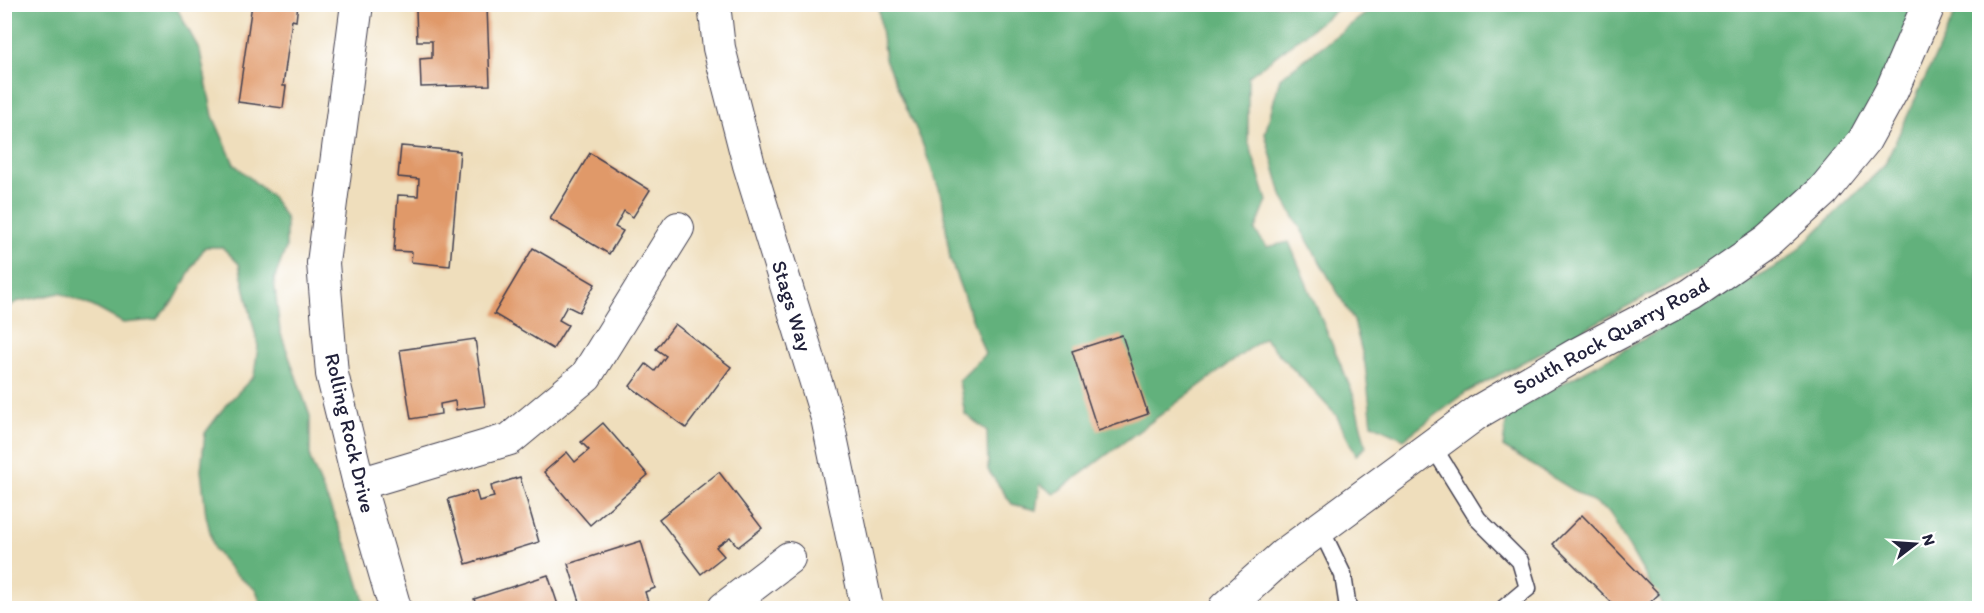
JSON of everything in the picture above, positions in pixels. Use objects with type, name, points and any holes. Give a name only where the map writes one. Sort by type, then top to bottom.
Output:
[{"type":"street","name":"Rolling Rock Drive","points":[[357,4],[323,263],[332,374],[359,483],[395,609]]},
{"type":"street","name":"Stags Way","points":[[714,4],[719,48],[749,165],[827,418],[867,609]]},
{"type":"street","name":"South Rock Quarry Road","points":[[1225,609],[1284,555],[1478,412],[1578,354],[1690,295],[1768,241],[1823,191],[1864,141],[1892,90],[1929,4]]},
{"type":"street","points":[[359,483],[510,439],[586,376],[678,228]]},
{"type":"street","points":[[724,609],[789,558]]},
{"type":"lane","points":[[1432,446],[1478,519],[1520,561],[1528,588],[1504,609]]},
{"type":"lane","points":[[1318,530],[1327,542],[1343,575],[1348,609]]},
{"type":"green space","points":[[5,4],[175,5],[200,51],[213,116],[234,164],[273,198],[286,219],[286,248],[274,280],[280,331],[310,416],[310,459],[349,551],[366,608],[262,608],[256,590],[233,572],[214,549],[206,515],[201,470],[205,433],[226,405],[254,376],[258,346],[239,264],[222,247],[205,247],[175,299],[156,320],[123,323],[94,307],[60,293],[16,302],[5,310]]},
{"type":"green space","points":[[878,5],[1343,5],[1248,77],[1248,140],[1267,201],[1255,231],[1267,247],[1289,242],[1353,394],[1366,447],[1356,455],[1336,415],[1264,338],[1054,494],[1040,484],[1036,510],[1012,504],[988,470],[987,431],[965,414],[959,381],[985,354],[950,259],[942,197],[921,140],[885,59]]},
{"type":"green space","points":[[1377,5],[1920,5],[1859,138],[1759,236],[1467,392],[1404,439],[1372,424],[1365,364],[1354,321],[1283,198],[1265,134],[1280,78]]},
{"type":"green space","points":[[1959,5],[1979,5],[1979,608],[1664,608],[1609,512],[1503,447],[1507,414],[1786,261],[1884,166]]},
{"type":"building","points":[[252,4],[298,4],[296,21],[292,20],[283,86],[286,86],[283,108],[238,102]]},
{"type":"building","points":[[487,7],[490,85],[421,87],[420,59],[432,58],[432,41],[417,41],[416,9]]},
{"type":"building","points":[[401,146],[460,151],[450,266],[411,262],[412,252],[394,251],[398,195],[418,196],[419,179],[398,177]]},
{"type":"building","points":[[590,153],[650,190],[633,217],[624,211],[615,227],[623,231],[609,254],[550,219]]},
{"type":"building","points":[[533,248],[595,284],[579,312],[567,306],[559,320],[568,325],[553,349],[494,314]]},
{"type":"building","points":[[675,324],[731,367],[686,428],[630,386],[646,364],[655,371],[666,356],[656,349]]},
{"type":"building","points":[[1122,335],[1148,414],[1098,431],[1072,351]]},
{"type":"building","points":[[475,339],[485,406],[456,410],[455,401],[440,404],[441,414],[411,419],[400,350]]},
{"type":"building","points":[[603,423],[648,475],[590,525],[544,472],[567,452],[575,462],[589,450],[581,442]]},
{"type":"building","points":[[719,472],[762,528],[738,547],[730,537],[716,547],[724,556],[701,574],[659,519]]},
{"type":"building","points":[[520,477],[539,542],[466,564],[448,499],[476,491],[479,501],[494,497],[491,486]]},
{"type":"building","points":[[1582,515],[1659,594],[1644,608],[1617,608],[1553,544]]},
{"type":"building","points":[[641,541],[655,588],[645,592],[650,608],[582,608],[568,564]]},
{"type":"building","points":[[548,575],[559,608],[477,608],[474,599]]}]
